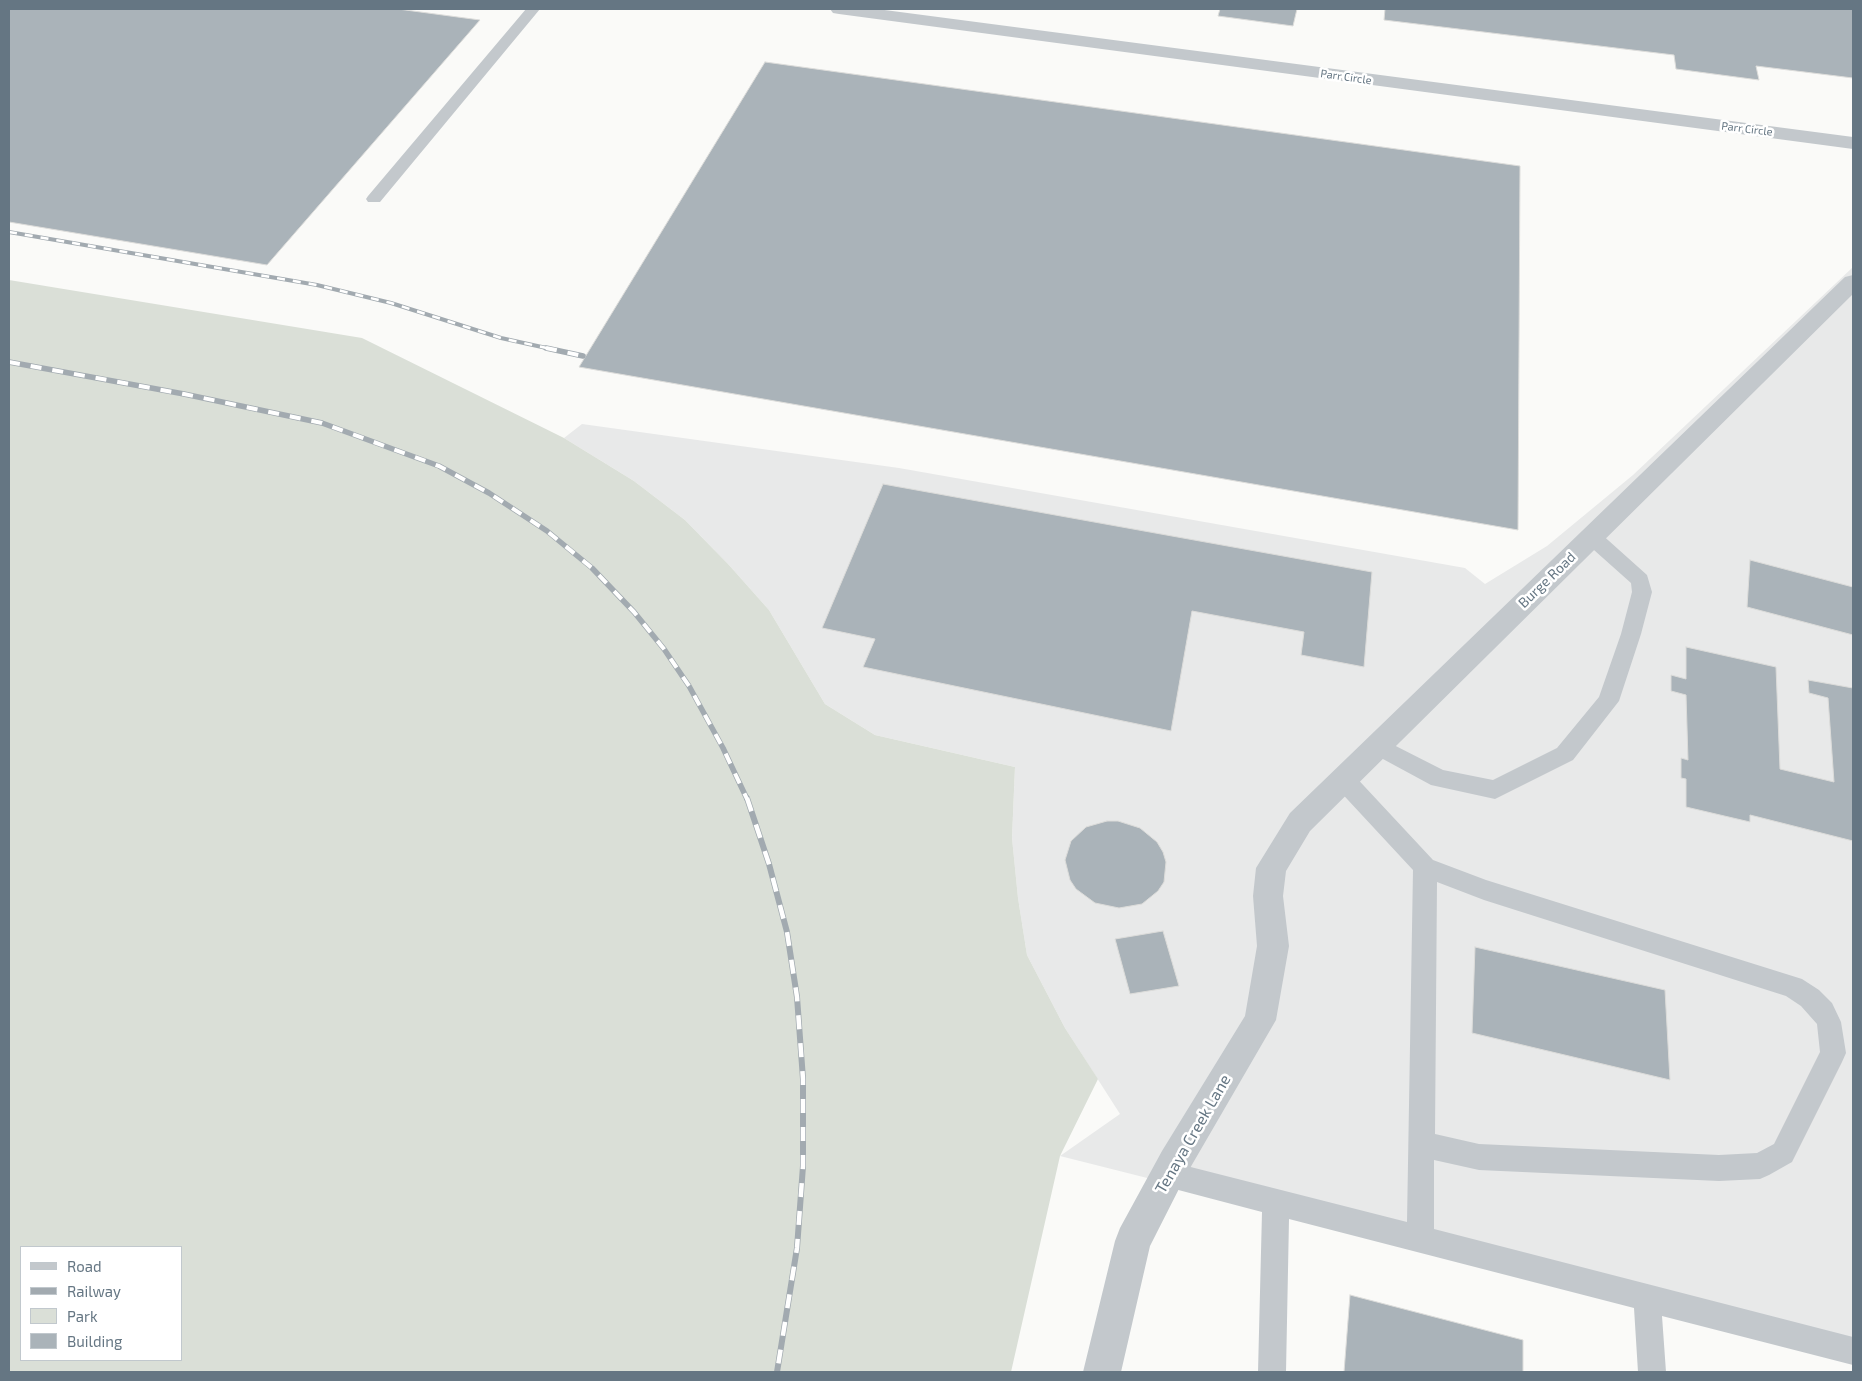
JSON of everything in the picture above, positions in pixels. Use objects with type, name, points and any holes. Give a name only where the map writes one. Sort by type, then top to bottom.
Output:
[{"type":"street","name":"Parr Circle","points":[[839,9],[1853,143]]},
{"type":"street","name":"Burge Road","points":[[1268,896],[1271,868],[1300,822],[1853,282]]},
{"type":"street","name":"Tenaya Creek Lane","points":[[1102,1372],[1133,1241],[1168,1174],[1260,1020],[1273,946],[1268,896]]},
{"type":"lane","points":[[374,199],[533,9]]},
{"type":"lane","points":[[1378,746],[1439,778],[1495,790],[1565,754],[1608,701],[1631,634],[1642,592],[1640,580],[1592,537]]},
{"type":"lane","points":[[1343,779],[1425,867],[1484,890],[1793,987],[1810,998],[1823,1010],[1830,1022],[1833,1053],[1782,1153],[1760,1166],[1718,1168],[1479,1157],[1422,1144]]},
{"type":"lane","points":[[1420,1240],[1425,867]]},
{"type":"lane","points":[[1168,1174],[1853,1351]]},
{"type":"lane","points":[[1272,1372],[1276,1203]]},
{"type":"lane","points":[[1648,1297],[1652,1372]]},
{"type":"shaded area","points":[[1853,267],[1853,1356],[1060,1156],[1120,1114],[1065,1028],[1027,955],[1018,898],[1012,838],[1015,767],[875,735],[825,704],[769,610],[685,520],[634,481],[564,438],[582,424],[899,468],[1465,568],[1485,584],[1547,546],[1633,475]]},
{"type":"green space","points":[[9,280],[362,338],[564,438],[634,481],[685,520],[769,610],[825,704],[875,735],[1015,767],[1012,838],[1018,898],[1027,955],[1065,1028],[1098,1079],[1060,1156],[1011,1372],[9,1372]]},
{"type":"building","points":[[9,9],[398,9],[480,20],[267,265],[9,222]]},
{"type":"building","points":[[1220,9],[1297,9],[1293,26],[1218,16]]},
{"type":"building","points":[[1385,9],[1853,9],[1853,78],[1756,66],[1759,80],[1676,69],[1674,55],[1384,20]]},
{"type":"building","points":[[765,62],[1520,166],[1518,530],[579,367]]},
{"type":"building","points":[[883,484],[1372,572],[1364,667],[1301,655],[1304,632],[1192,611],[1171,731],[863,667],[875,639],[822,628]]},
{"type":"building","points":[[1750,560],[1853,587],[1853,635],[1747,607]]},
{"type":"building","points":[[1686,647],[1776,667],[1780,769],[1834,782],[1828,698],[1809,693],[1808,680],[1853,688],[1853,841],[1750,815],[1750,822],[1686,807],[1686,779],[1681,778],[1681,758],[1688,760],[1686,695],[1671,691],[1671,675],[1686,679]]},
{"type":"building","points":[[1107,821],[1118,821],[1140,828],[1157,842],[1163,852],[1166,862],[1164,882],[1158,891],[1142,904],[1119,908],[1095,903],[1076,889],[1070,880],[1065,860],[1071,841],[1086,827]]},
{"type":"building","points":[[1163,931],[1179,986],[1130,994],[1115,939]]},
{"type":"building","points":[[1475,947],[1665,990],[1670,1080],[1472,1033]]},
{"type":"building","points":[[1350,1295],[1523,1340],[1523,1372],[1344,1372]]},
{"type":"railway","points":[[9,232],[317,285],[391,303],[501,338],[551,349]]},
{"type":"railway","points":[[546,348],[583,356]]},
{"type":"railway","points":[[9,362],[184,394],[322,423],[439,466],[489,493],[547,531],[592,568],[634,612],[664,649],[689,686],[723,748],[747,799]]},
{"type":"railway","points":[[747,798],[769,864],[787,932],[797,997],[803,1079],[803,1166],[797,1248],[777,1372]]}]
